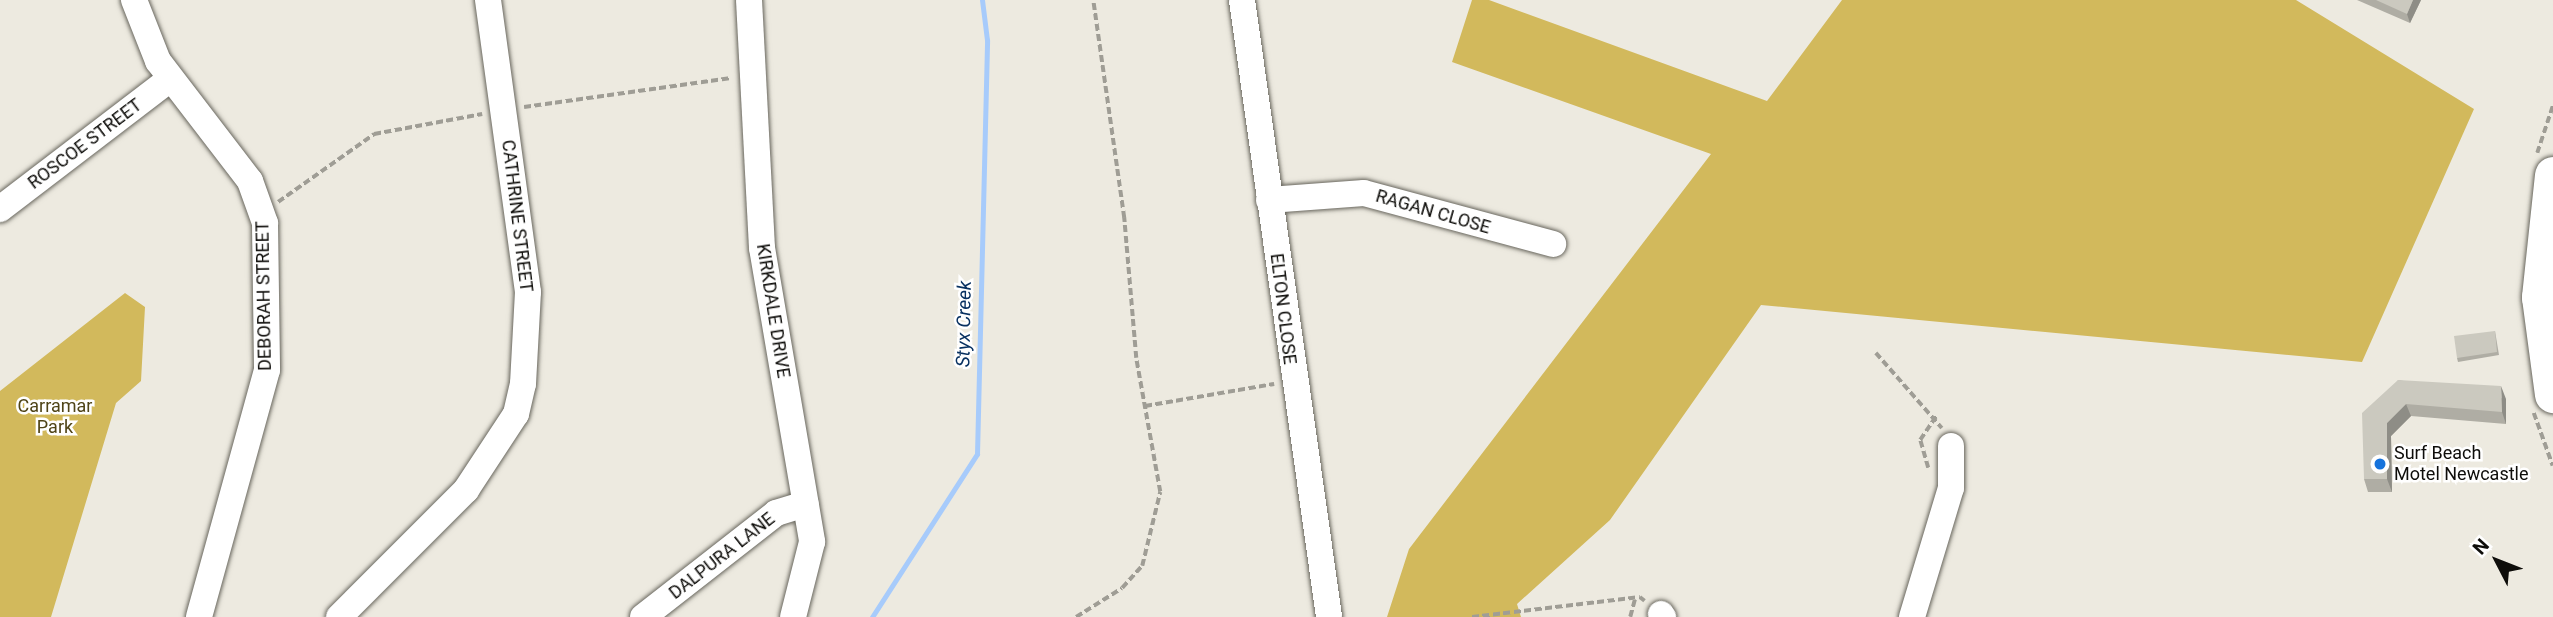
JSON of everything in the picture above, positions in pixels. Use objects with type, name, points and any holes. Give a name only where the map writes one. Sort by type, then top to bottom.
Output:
[{"type":"highway","points":[[2553,175],[2540,297],[2553,394]]},
{"type":"street","name":"DEBORAH STREET","points":[[134,0],[170,79],[250,181],[262,213],[267,370],[199,617]]},
{"type":"street","name":"CATHRINE STREET","points":[[340,617],[466,490],[516,414],[528,292],[488,0]]},
{"type":"street","name":"KIRKDALE DRIVE","points":[[749,0],[762,248],[813,542],[793,617]]},
{"type":"street","name":"ELTON CLOSE","points":[[1242,0],[1329,617]]},
{"type":"street","name":"ROSCOE STREET","points":[[0,209],[170,79]]},
{"type":"street","name":"RAGAN CLOSE","points":[[1269,200],[1377,195],[1553,244]]},
{"type":"street","points":[[1912,617],[1951,488],[1951,446]]},
{"type":"street","name":"DALPURA LANE","points":[[643,617],[776,513],[806,504]]},
{"type":"path","points":[[1076,617],[1128,583],[1151,546],[1160,480],[1145,406],[1093,0]]},
{"type":"path","points":[[262,213],[374,134],[503,110],[754,75]]},
{"type":"path","points":[[1876,353],[1936,416],[1951,446]]},
{"type":"path","points":[[1145,406],[1278,384]]},
{"type":"path","points":[[1630,617],[1635,598]]},
{"type":"path","points":[[1472,617],[1635,598],[1662,615]]},
{"type":"green space","points":[[1472,0],[1489,0],[1767,101],[1842,0],[2296,0],[2474,109],[2362,362],[1761,305],[1610,520],[1517,604],[1521,617],[1387,617],[1409,549],[1711,154],[1452,62]]},
{"type":"green space","name":"Carramar Park","points":[[125,293],[145,307],[141,381],[116,403],[51,617],[0,617],[0,391]]},
{"type":"building","points":[[2376,0],[2413,0],[2407,14]]},
{"type":"building","points":[[2495,331],[2497,352],[2457,358],[2454,336]]},
{"type":"building","points":[[2398,380],[2501,386],[2502,412],[2406,404],[2387,423],[2387,479],[2364,479],[2362,413]]},
{"type":"waterway","name":"Styx Creek","points":[[872,617],[977,454],[987,40],[982,0]]},
{"type":"place","name":"Surf Beach Motel Newcastle","points":[[2380,464]]}]
